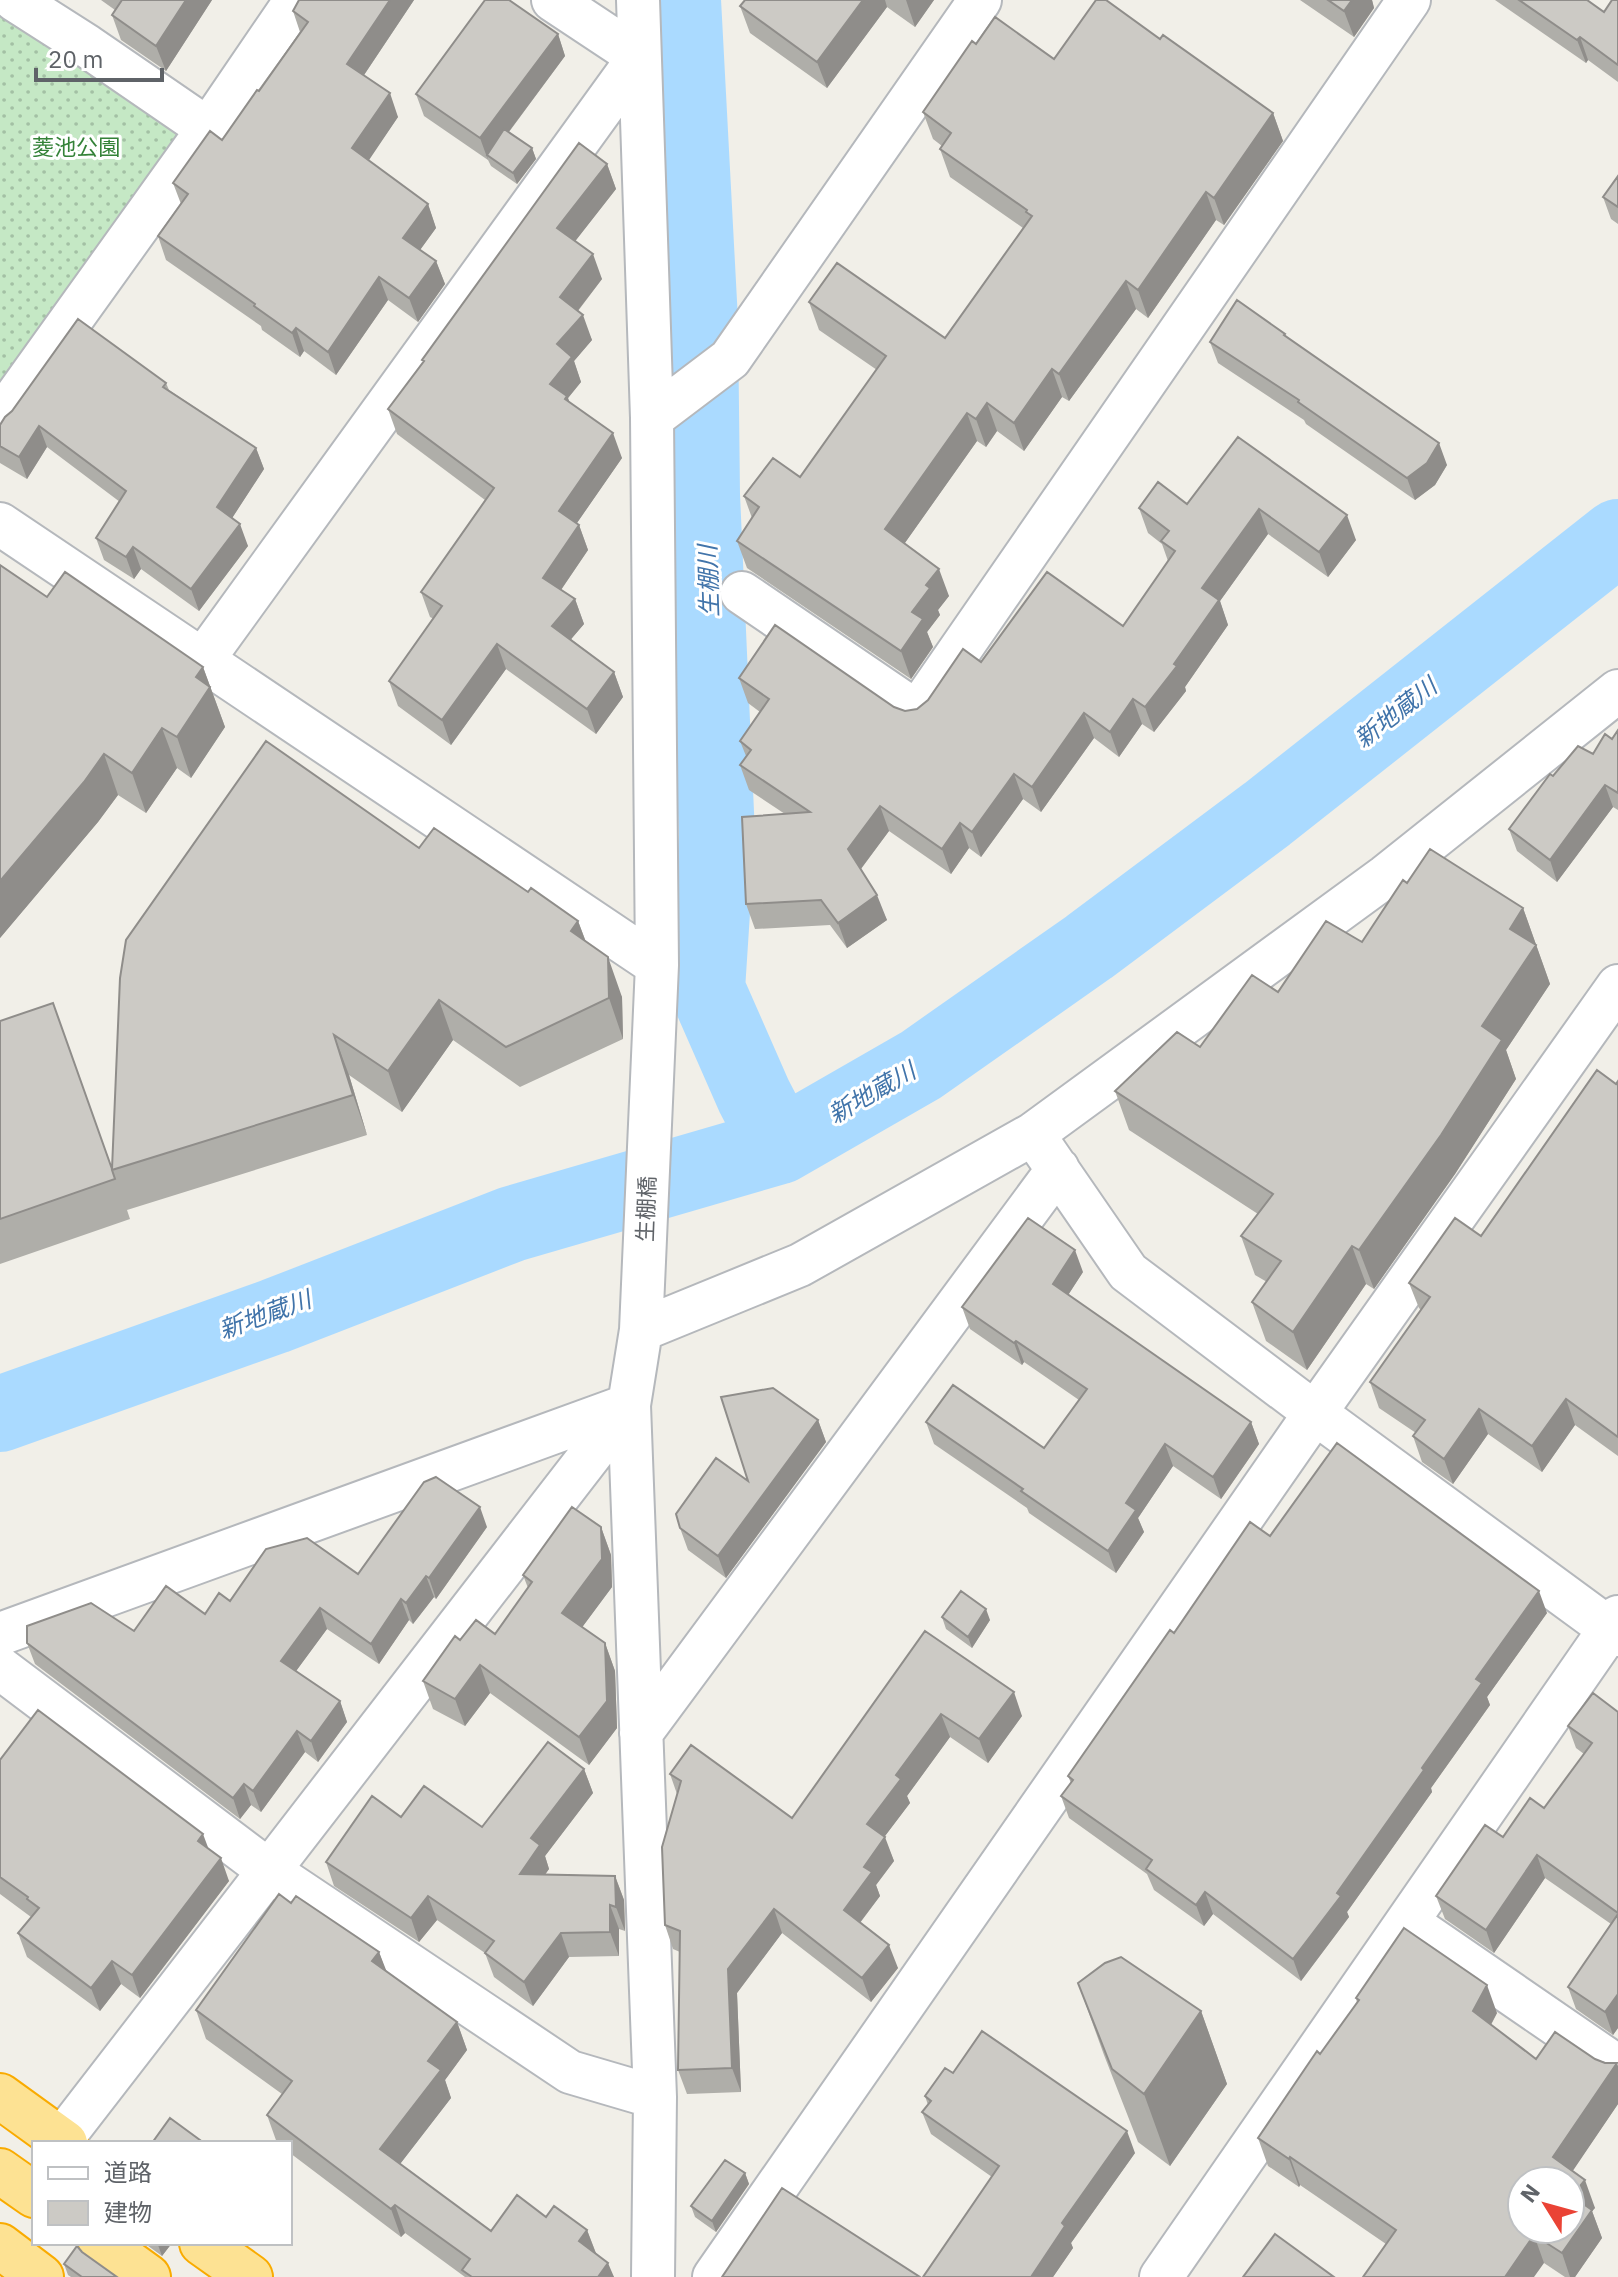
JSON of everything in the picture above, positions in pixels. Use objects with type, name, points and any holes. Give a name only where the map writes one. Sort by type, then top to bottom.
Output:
[{"type":"highway","points":[[0,2096],[53,2141]]},
{"type":"highway","points":[[0,2117],[52,2141]]},
{"type":"highway","points":[[0,2171],[32,2194]]},
{"type":"highway","points":[[104,2245],[148,2277]]},
{"type":"highway","points":[[178,2245],[221,2277]]},
{"type":"highway","points":[[205,2245],[250,2277]]},
{"type":"highway","points":[[0,2246],[41,2277]]},
{"type":"street","points":[[15,0],[208,129]]},
{"type":"street","points":[[0,419],[208,129],[296,0]]},
{"type":"street","points":[[202,661],[639,57],[553,0]]},
{"type":"street","name":"生棚橋","points":[[638,0],[662,410],[657,965],[641,1330],[629,1405],[655,2097],[653,2277]]},
{"type":"street","points":[[662,410],[730,359],[980,0]]},
{"type":"street","points":[[742,593],[917,712],[1409,0]]},
{"type":"street","points":[[0,524],[657,965]]},
{"type":"street","points":[[641,1330],[800,1265],[1033,1134],[1386,876],[1618,691]]},
{"type":"street","points":[[714,2277],[1315,1413],[1618,986]]},
{"type":"street","points":[[1033,1134],[1128,1272],[1315,1413],[1615,1627],[1161,2277]]},
{"type":"street","points":[[641,1733],[1058,1169]]},
{"type":"street","points":[[0,1634],[629,1405]]},
{"type":"street","points":[[55,2141],[629,1405]]},
{"type":"street","points":[[0,1668],[268,1870],[570,2072],[655,2097]]},
{"type":"street","points":[[1407,1922],[1618,2067]]},
{"type":"green space","name":"菱池公園","points":[[0,1],[184,128],[0,388]]},
{"type":"building","points":[[122,0],[186,0],[156,46],[112,15]]},
{"type":"building","points":[[299,0],[390,0],[347,64],[390,93],[352,148],[428,204],[403,238],[436,261],[409,298],[379,277],[328,352],[296,328],[292,333],[158,236],[188,194],[173,183],[210,131],[222,140],[308,22],[293,11]]},
{"type":"building","points":[[485,0],[509,0],[558,34],[480,138],[416,94]]},
{"type":"building","points":[[745,0],[863,0],[817,62],[740,6]]},
{"type":"building","points":[[1096,0],[1106,0],[1160,39],[1163,35],[1273,113],[1214,198],[1206,192],[1138,290],[1126,281],[1059,374],[1052,369],[1014,423],[987,403],[976,419],[967,413],[885,529],[939,569],[926,585],[930,588],[912,612],[923,619],[901,651],[737,541],[759,507],[744,496],[773,458],[800,477],[886,356],[809,302],[837,263],[945,338],[1032,216],[940,149],[951,133],[923,112],[972,41],[976,44],[995,17],[1054,59]]},
{"type":"building","points":[[1328,0],[1352,0],[1344,11]]},
{"type":"building","points":[[1519,0],[1587,0],[1604,12],[1612,0],[1618,0],[1618,65],[1580,37],[1577,40]]},
{"type":"building","points":[[504,129],[532,148],[513,173],[487,155]]},
{"type":"building","points":[[579,143],[607,164],[557,228],[593,254],[560,297],[583,315],[557,344],[572,357],[550,384],[567,396],[565,399],[613,433],[559,511],[579,525],[543,578],[575,599],[552,626],[614,672],[587,709],[497,644],[442,720],[389,681],[442,606],[421,592],[494,488],[388,409]]},
{"type":"building","points":[[1618,176],[1618,207],[1603,197]]},
{"type":"building","points":[[1237,300],[1439,443],[1427,463],[1407,478],[1299,400],[1210,342]]},
{"type":"building","points":[[78,319],[166,383],[163,387],[256,448],[217,507],[240,524],[191,589],[133,547],[126,557],[96,538],[126,491],[39,426],[19,457],[0,446],[0,425]]},
{"type":"building","points":[[1238,437],[1347,515],[1319,552],[1259,509],[1202,588],[1219,600],[1174,664],[1177,666],[1145,707],[1133,699],[1110,732],[1084,713],[1032,787],[1014,774],[972,832],[960,823],[942,849],[880,806],[848,849],[877,895],[838,923],[821,900],[746,904],[742,817],[810,812],[740,765],[751,750],[740,741],[769,699],[739,678],[775,625],[894,707],[905,711],[917,709],[928,700],[963,649],[981,662],[1047,572],[1123,626],[1175,551],[1161,541],[1169,531],[1139,508],[1158,482],[1187,504]]},
{"type":"building","points":[[0,565],[47,597],[65,572],[203,667],[196,677],[210,687],[177,737],[162,728],[132,773],[104,754],[0,881]]},
{"type":"building","points":[[1618,730],[1618,793],[1605,785],[1550,860],[1509,829],[1550,774],[1553,776],[1578,746],[1593,754],[1605,734],[1612,739]]},
{"type":"building","points":[[266,741],[419,848],[434,828],[528,892],[531,888],[578,921],[571,931],[608,957],[609,998],[506,1047],[439,1000],[388,1071],[334,1035],[353,1095],[112,1170],[115,1179],[0,1219],[0,1021],[53,1003],[112,1169],[120,978],[126,940]]},
{"type":"building","points":[[1430,849],[1523,908],[1510,929],[1536,945],[1482,1026],[1502,1040],[1441,1135],[1359,1250],[1352,1246],[1293,1332],[1252,1302],[1281,1261],[1241,1236],[1273,1194],[1115,1091],[1177,1032],[1200,1047],[1252,975],[1278,992],[1326,921],[1362,942],[1403,880],[1407,883]]},
{"type":"building","points":[[1597,1070],[1616,1084],[1618,1081],[1618,1437],[1566,1399],[1532,1446],[1479,1409],[1444,1459],[1413,1436],[1425,1420],[1370,1382],[1430,1297],[1409,1283],[1455,1218],[1481,1236]]},
{"type":"building","points":[[1028,1218],[1075,1250],[1053,1284],[1251,1422],[1213,1477],[1165,1444],[1126,1503],[1136,1510],[1108,1551],[926,1422],[953,1385],[1044,1448],[1087,1389],[962,1307]]},
{"type":"building","points":[[773,1388],[818,1420],[718,1556],[680,1528],[676,1514],[716,1458],[748,1481],[721,1397]]},
{"type":"building","points":[[1337,1443],[1539,1591],[1476,1679],[1482,1683],[1422,1768],[1424,1770],[1337,1893],[1341,1896],[1293,1959],[1205,1892],[1196,1905],[1146,1869],[1152,1860],[1061,1796],[1073,1780],[1068,1776],[1170,1630],[1174,1633],[1250,1522],[1270,1536]]},
{"type":"building","points":[[436,1477],[480,1507],[429,1578],[426,1576],[406,1603],[401,1599],[371,1644],[320,1608],[281,1661],[340,1701],[311,1741],[297,1731],[253,1791],[244,1784],[233,1798],[27,1643],[27,1626],[91,1603],[134,1631],[166,1586],[205,1614],[219,1593],[230,1601],[266,1549],[307,1538],[358,1574],[424,1482]]},
{"type":"building","points":[[572,1507],[601,1527],[602,1559],[562,1613],[605,1643],[607,1701],[579,1737],[480,1665],[455,1699],[423,1681],[455,1636],[460,1640],[476,1620],[495,1634],[532,1582],[523,1575]]},
{"type":"building","points":[[961,1591],[986,1609],[968,1637],[942,1617]]},
{"type":"building","points":[[925,1631],[1014,1692],[979,1739],[941,1714],[896,1775],[901,1779],[867,1824],[885,1837],[864,1867],[872,1872],[844,1910],[889,1945],[862,1978],[774,1909],[728,1969],[732,2068],[678,2070],[680,1931],[665,1925],[662,1847],[681,1781],[670,1774],[691,1745],[792,1818]]},
{"type":"building","points":[[1593,1693],[1618,1712],[1618,1913],[1537,1855],[1486,1930],[1436,1896],[1485,1825],[1503,1837],[1530,1798],[1544,1808],[1592,1743],[1568,1726]]},
{"type":"building","points":[[38,1710],[203,1834],[198,1841],[221,1858],[132,1975],[112,1961],[91,1988],[18,1933],[39,1908],[0,1877],[0,1760]]},
{"type":"building","points":[[548,1742],[584,1769],[531,1838],[540,1845],[520,1874],[615,1876],[616,1907],[610,1905],[610,1932],[561,1933],[524,1982],[485,1953],[494,1941],[428,1896],[411,1918],[326,1862],[372,1796],[401,1817],[424,1786],[482,1827]]},
{"type":"building","points":[[279,1894],[291,1903],[296,1896],[379,1952],[372,1961],[457,2022],[428,2061],[441,2070],[380,2149],[491,2231],[517,2195],[546,2217],[554,2206],[587,2230],[579,2241],[608,2263],[598,2277],[472,2277],[462,2270],[470,2259],[395,2205],[391,2209],[267,2115],[292,2081],[196,2010]]},
{"type":"building","points":[[1618,1914],[1618,1994],[1605,2012],[1568,1987]]},
{"type":"building","points":[[1404,1928],[1487,1985],[1473,2011],[1536,2059],[1555,2032],[1595,2059],[1617,2063],[1553,2157],[1564,2165],[1506,2165],[1506,2245],[1527,2245],[1505,2277],[1363,2277],[1396,2230],[1258,2138],[1317,2051],[1320,2054],[1359,2000],[1356,1998]]},
{"type":"building","points":[[1121,1957],[1201,2011],[1144,2094],[1112,2069],[1078,1983],[1105,1963]]},
{"type":"building","points":[[982,2031],[1127,2131],[1062,2223],[1065,2226],[1031,2277],[923,2277],[999,2166],[922,2112],[931,2101],[925,2096],[945,2068],[953,2073]]},
{"type":"building","points":[[170,2118],[201,2141],[153,2141]]},
{"type":"building","points":[[725,2160],[745,2173],[712,2221],[691,2206]]},
{"type":"building","points":[[782,2188],[920,2277],[722,2277]]},
{"type":"building","points":[[1275,2234],[1334,2277],[1243,2277]]},
{"type":"building","points":[[1550,2245],[1568,2245],[1562,2253]]},
{"type":"building","points":[[77,2246],[117,2277],[82,2277],[64,2264]]},
{"type":"waterway","name":"生棚川","points":[[683,0],[700,321],[702,495],[717,835],[707,989],[754,1096],[780,1146]]},
{"type":"waterway","name":"新地蔵川","points":[[0,1414],[275,1316],[512,1224],[780,1146],[921,1065],[1089,947],[1267,814],[1618,537]]}]
